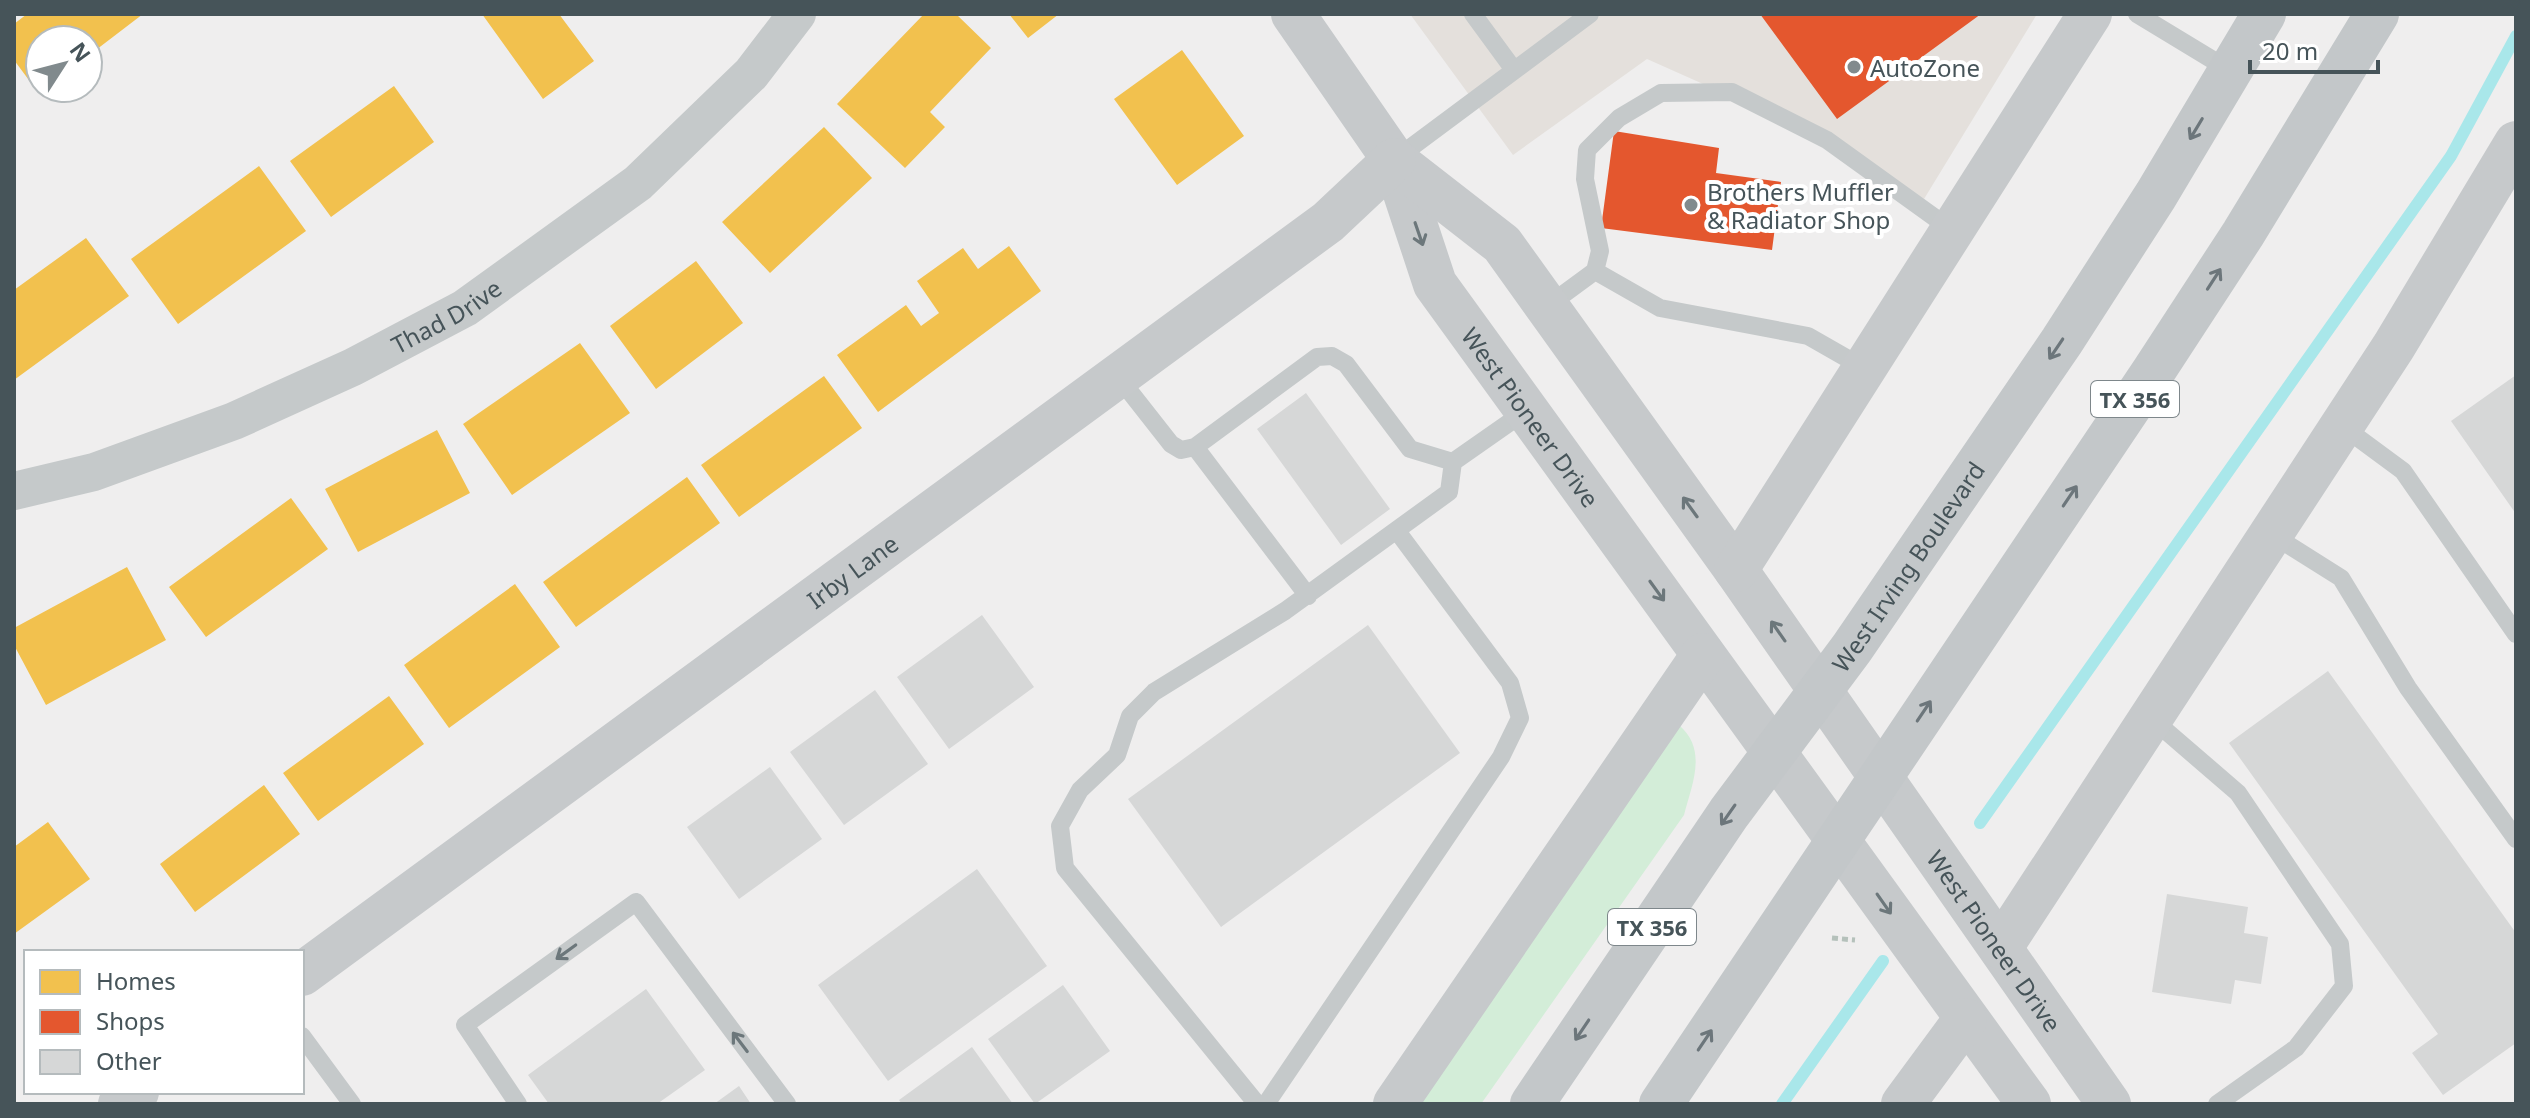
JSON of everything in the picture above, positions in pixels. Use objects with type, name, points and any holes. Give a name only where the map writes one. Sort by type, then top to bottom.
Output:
[{"type":"main road","name":"West Irving Boulevard","points":[[1532,1104],[1729,813],[1821,691],[2062,341],[2264,14]]},
{"type":"main road","name":"TX 356","points":[[1661,1104],[2243,234],[2377,14]]},
{"type":"street","name":"Thad Drive","points":[[14,491],[94,472],[234,421],[353,367],[465,308],[638,183],[751,74],[797,14]]},
{"type":"street","name":"West Pioneer Drive","points":[[1293,14],[1394,160],[1435,284],[1839,841]]},
{"type":"street","points":[[1736,570],[2090,14]]},
{"type":"street","name":"West Pioneer Drive","points":[[1394,160],[1502,244],[1736,570],[2109,1104]]},
{"type":"street","name":"Irby Lane","points":[[304,973],[1116,374],[1328,222],[1394,160]]},
{"type":"street","points":[[2001,947],[2510,167]]},
{"type":"street","points":[[1395,1104],[1703,655]]},
{"type":"street","points":[[1839,841],[1965,1020],[2029,1104]]},
{"type":"street","points":[[1903,1104],[1965,1020]]},
{"type":"lane","points":[[1473,14],[1514,70]]},
{"type":"lane","points":[[1394,160],[1590,14]]},
{"type":"lane","points":[[2137,14],[2231,71]]},
{"type":"lane","points":[[1546,307],[1595,271],[1600,251],[1585,179],[1587,150],[1619,118],[1661,93],[1732,92],[1827,140],[1952,230]]},
{"type":"lane","points":[[1595,271],[1660,308],[1808,336],[1864,368]]},
{"type":"lane","points":[[1116,374],[1171,444],[1181,450],[1195,447],[1317,357],[1332,356],[1346,364],[1410,449],[1453,462]]},
{"type":"lane","points":[[1257,1104],[1065,868],[1060,826],[1080,790],[1117,755],[1130,716],[1154,692],[1308,596],[1449,492],[1453,462],[1527,410]]},
{"type":"lane","points":[[2342,426],[2403,471],[2516,634]]},
{"type":"lane","points":[[1195,447],[1308,596]]},
{"type":"lane","points":[[1266,1104],[1501,757],[1520,718],[1510,683],[1397,531]]},
{"type":"lane","points":[[2271,534],[2341,578],[2408,688],[2516,839]]},
{"type":"lane","points":[[2151,718],[2238,793],[2340,944],[2344,986],[2306,1036],[2296,1048],[2217,1104]]},
{"type":"lane","points":[[518,1104],[465,1025],[636,902],[787,1104]]},
{"type":"lane","points":[[304,1039],[352,1104]]},
{"type":"shaded area","points":[[1410,14],[2037,14],[1924,199],[1833,142],[1647,59],[1513,155]]},
{"type":"green space","points":[[1679,725],[1688,735],[1695,756],[1694,779],[1684,815],[1481,1104],[1419,1104]]},
{"type":"building: Homes","points":[[27,14],[143,14],[104,44],[104,24],[24,24],[24,73],[14,60],[14,24]]},
{"type":"building: Homes","points":[[482,14],[559,14],[594,61],[543,99]]},
{"type":"building: Homes","points":[[924,14],[956,14],[991,48],[930,112],[945,127],[905,168],[837,104]]},
{"type":"building: Homes","points":[[1009,14],[1059,14],[1028,38]]},
{"type":"building: Homes","points":[[1182,50],[1244,136],[1177,185],[1114,99]]},
{"type":"building: Homes","points":[[394,86],[434,142],[331,217],[290,161]]},
{"type":"building: Homes","points":[[824,127],[872,178],[770,273],[722,222]]},
{"type":"building: Homes","points":[[259,166],[306,231],[178,324],[131,259]]},
{"type":"building: Homes","points":[[86,238],[129,296],[14,380],[14,290]]},
{"type":"building: Homes","points":[[1009,246],[1041,291],[878,412],[837,355],[906,305],[921,326],[939,313],[917,281],[963,248],[978,269]]},
{"type":"building: Homes","points":[[696,261],[743,323],[656,389],[610,326]]},
{"type":"building: Homes","points":[[580,343],[630,413],[512,495],[463,424]]},
{"type":"building: Homes","points":[[824,376],[862,428],[739,517],[701,465]]},
{"type":"building: Homes","points":[[437,430],[470,493],[358,552],[325,489]]},
{"type":"building: Homes","points":[[687,477],[720,523],[576,627],[543,582]]},
{"type":"building: Homes","points":[[291,498],[328,549],[206,637],[169,587]]},
{"type":"building: Homes","points":[[127,567],[166,640],[46,705],[14,645],[14,628]]},
{"type":"building: Homes","points":[[515,584],[560,647],[449,728],[404,665]]},
{"type":"building: Homes","points":[[389,696],[424,744],[318,821],[283,773]]},
{"type":"building: Homes","points":[[264,785],[300,834],[195,912],[160,864]]},
{"type":"building: Homes","points":[[48,822],[90,879],[14,934],[14,847]]},
{"type":"building: Shops","name":"AutoZone","points":[[1760,14],[1981,14],[1837,119]]},
{"type":"building: Shops","name":"Brothers Muffler & Radiator Shop","points":[[1614,131],[1719,148],[1716,173],[1781,182],[1772,250],[1601,228]]},
{"type":"building: Other","points":[[2516,375],[2516,514],[2451,421]]},
{"type":"building: Other","points":[[1306,393],[1390,509],[1341,545],[1257,429]]},
{"type":"building: Other","points":[[982,615],[1034,687],[949,749],[897,677]]},
{"type":"building: Other","points":[[1368,625],[1460,753],[1221,927],[1128,799]]},
{"type":"building: Other","points":[[2328,671],[2516,933],[2516,1043],[2443,1095],[2412,1053],[2438,1034],[2229,743]]},
{"type":"building: Other","points":[[875,690],[928,764],[844,825],[790,752]]},
{"type":"building: Other","points":[[770,767],[822,839],[739,899],[687,827]]},
{"type":"building: Other","points":[[977,869],[1047,966],[888,1081],[818,985]]},
{"type":"building: Other","points":[[2167,894],[2248,907],[2244,933],[2268,937],[2261,984],[2235,980],[2231,1004],[2152,992]]},
{"type":"building: Other","points":[[1063,985],[1110,1051],[1035,1104],[988,1039]]},
{"type":"building: Other","points":[[646,989],[705,1070],[657,1104],[549,1104],[528,1075]]},
{"type":"building: Other","points":[[972,1047],[1013,1104],[902,1104],[899,1100]]},
{"type":"building: Other","points":[[739,1086],[751,1104],[714,1104]]},
{"type":"waterway","points":[[1980,823],[2451,156],[2516,36]]},
{"type":"waterway","points":[[1782,1104],[1883,961]]},
{"type":"place","name":"AutoZone","points":[[1854,67]]},
{"type":"place","name":"Brothers Muffler & Radiator Shop","points":[[1691,205]]}]
